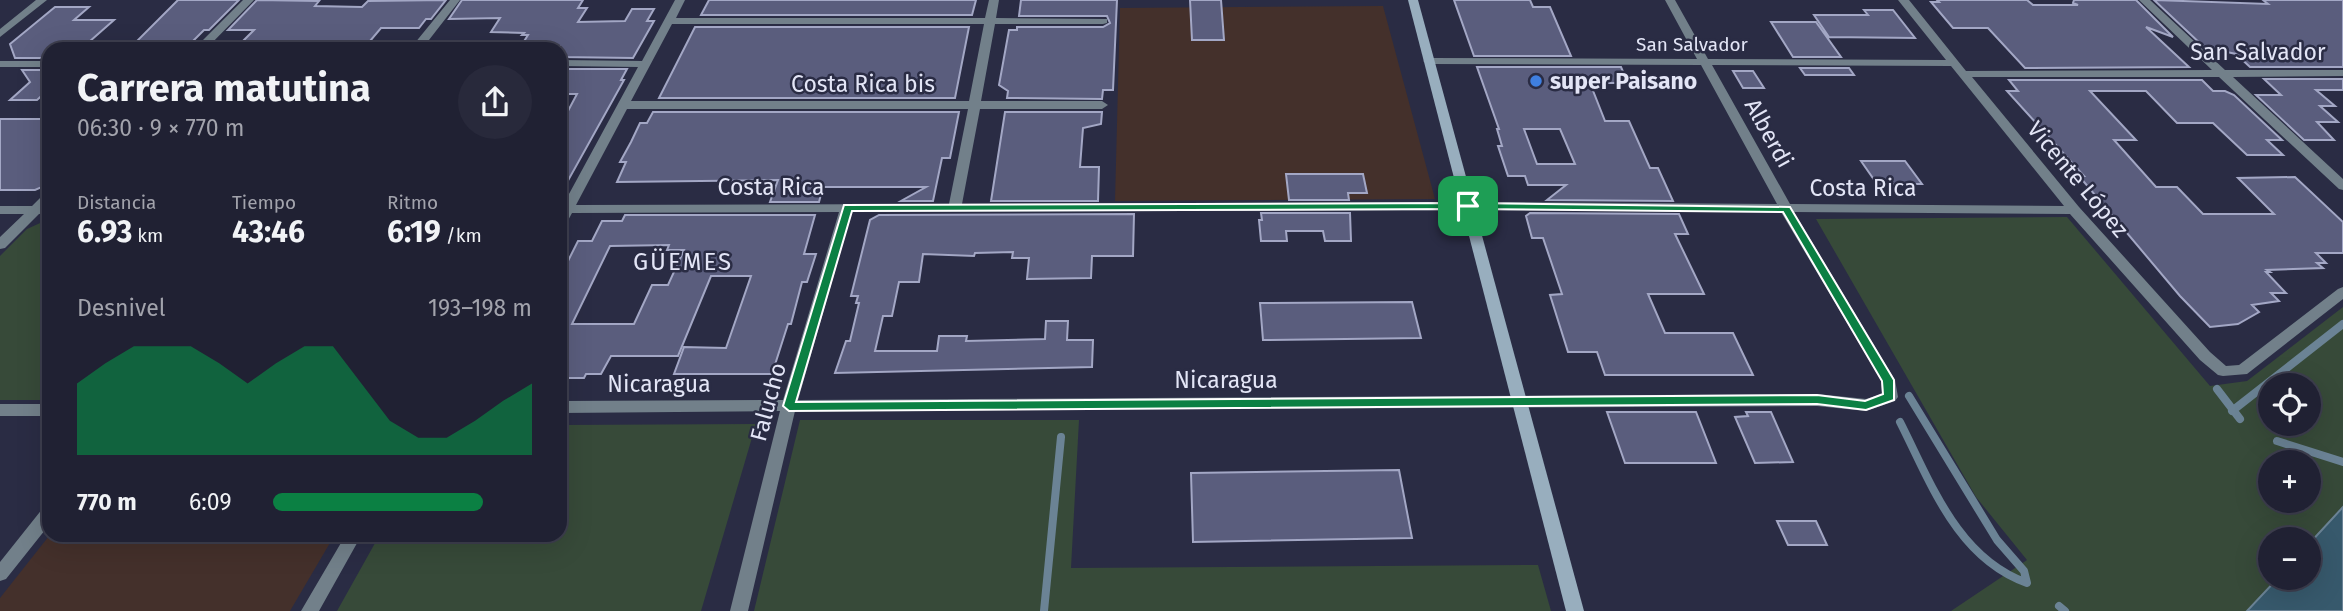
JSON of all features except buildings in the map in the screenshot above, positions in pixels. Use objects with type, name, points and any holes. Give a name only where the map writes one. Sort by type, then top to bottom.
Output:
[{"type":"main road","points":[[1413,0],[1575,611]]},
{"type":"street","points":[[0,34],[42,0]]},
{"type":"street","points":[[207,42],[249,0]]},
{"type":"street","points":[[422,42],[455,0]]},
{"type":"street","points":[[567,204],[680,0]]},
{"type":"street","points":[[955,208],[994,0]]},
{"type":"street","name":"Alberdi","points":[[1670,0],[1786,209],[1888,380],[1890,397]]},
{"type":"street","name":"Vicente López","points":[[1903,0],[2074,210],[2213,364],[2223,371],[2242,370],[2343,292]]},
{"type":"street","points":[[2144,0],[2343,186]]},
{"type":"street","points":[[668,21],[1103,20]]},
{"type":"street","name":"San Salvador","points":[[1429,61],[1954,63]]},
{"type":"street","points":[[567,63],[645,64]]},
{"type":"street","points":[[0,64],[42,64]]},
{"type":"street","name":"San Salvador","points":[[1963,74],[2343,73]]},
{"type":"street","name":"Costa Rica bis","points":[[624,105],[1102,105]]},
{"type":"street","name":"Costa Rica","points":[[567,209],[1468,206],[2074,210]]},
{"type":"street","name":"Falucho","points":[[739,611],[789,406],[847,207]]},
{"type":"street","points":[[0,210],[42,210]]},
{"type":"street","points":[[0,245],[42,210]]},
{"type":"street","name":"Nicaragua","points":[[567,407],[1817,400],[1866,405],[1890,397]]},
{"type":"street","points":[[0,411],[42,410]]},
{"type":"street","points":[[0,574],[42,522]]},
{"type":"street","points":[[310,611],[350,542]]},
{"type":"shaded area","points":[[1383,6],[1435,199],[1115,201],[1120,8]]},
{"type":"shaded area","points":[[44,542],[330,542],[290,611],[0,611],[0,598]]},
{"type":"green space","points":[[2067,217],[2210,386],[2247,381],[2343,307],[2343,507],[2321,531],[2321,527],[2258,527],[2258,590],[2267,590],[2247,611],[1951,611],[2027,560],[1976,497],[1816,219]]},
{"type":"green space","points":[[42,222],[42,400],[0,400],[0,256],[27,229]]},
{"type":"green space","points":[[800,420],[1079,420],[1071,568],[1538,565],[1551,611],[754,611]]},
{"type":"green space","points":[[756,424],[701,611],[337,611],[376,542],[567,542],[567,425]]},
{"type":"water","points":[[2343,507],[2343,611],[2247,611],[2267,590],[2321,590],[2321,531]]},
{"type":"waterway","points":[[2233,410],[2343,324]]},
{"type":"waterway","points":[[2217,389],[2233,410]]},
{"type":"waterway","points":[[1900,422],[1935,493],[1964,537],[1982,556],[2027,583],[2024,571],[1997,540],[1909,396]]},
{"type":"waterway","points":[[2233,410],[2240,419]]},
{"type":"waterway","points":[[1044,611],[1061,437]]},
{"type":"waterway","points":[[2277,441],[2343,462]]},
{"type":"waterway","points":[[2059,606],[2065,611]]},
{"type":"place","name":"super Paisano","points":[[1536,81]]},
{"type":"district","name":"GÜEMES","points":[[683,262]]},
{"type":"route","points":[[1468,206],[1786,209],[1888,380],[1890,397],[1866,405],[1817,400],[789,406],[847,207],[1468,206]]}]
